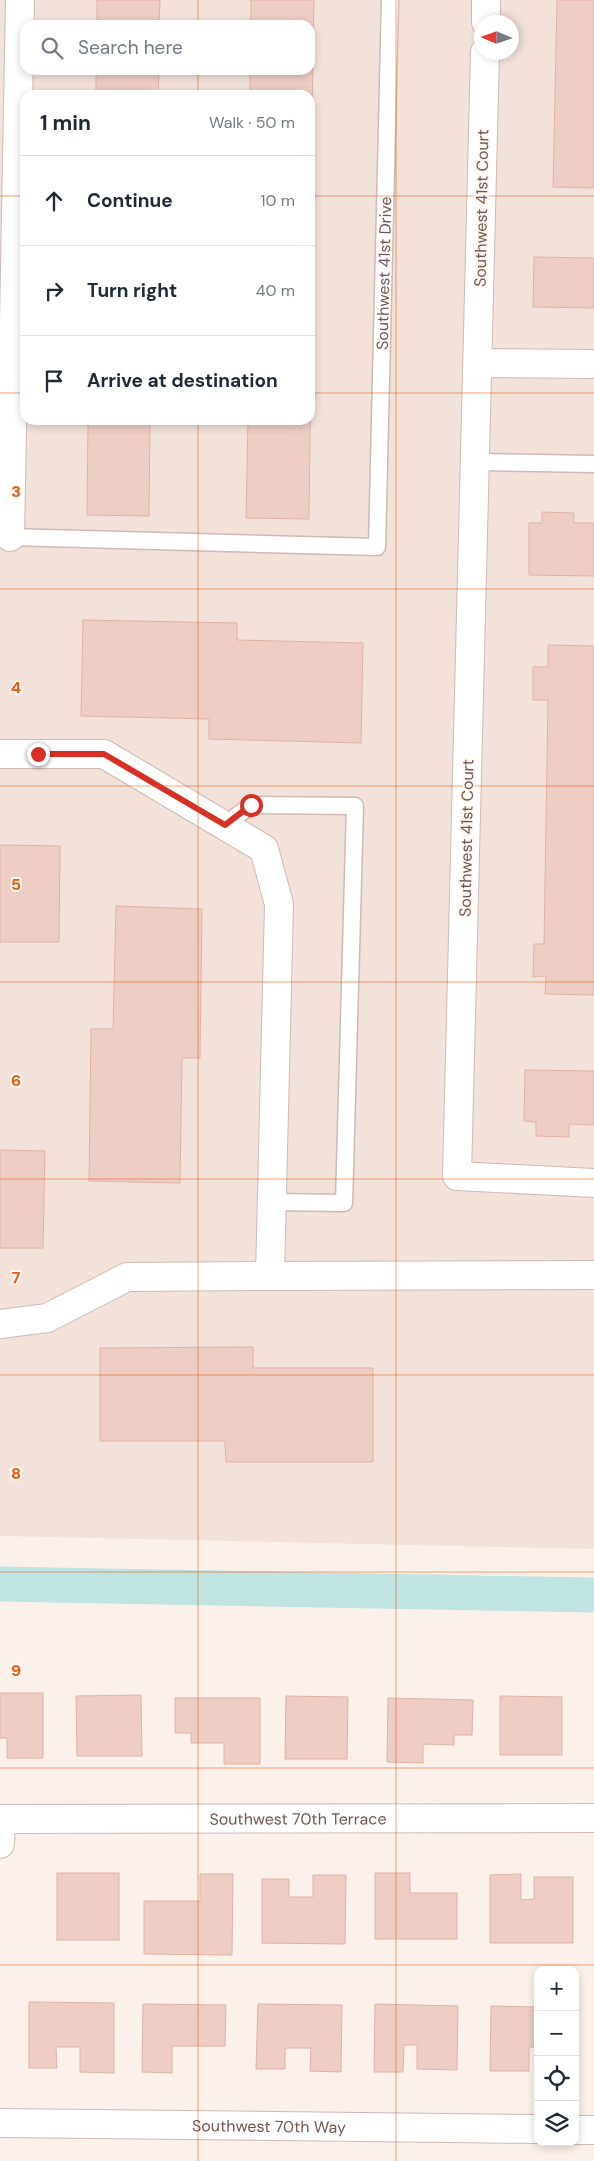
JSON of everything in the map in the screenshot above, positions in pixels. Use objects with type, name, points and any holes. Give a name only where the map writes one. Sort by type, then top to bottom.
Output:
[{"type":"street","points":[[10,537],[20,0]]},
{"type":"street","points":[[486,0],[486,15]]},
{"type":"street","name":"Southwest 41st Court","points":[[485,60],[457,1176],[594,1183]]},
{"type":"street","points":[[478,363],[594,364]]},
{"type":"street","points":[[0,754],[104,754],[264,849],[279,904],[270,1276]]},
{"type":"street","points":[[0,1324],[48,1318],[128,1277],[594,1275]]},
{"type":"street","name":"Southwest 70th Terrace","points":[[0,1827],[594,1818]]},
{"type":"street","name":"Southwest 70th Way","points":[[0,2123],[534,2129]]},
{"type":"street","points":[[579,2130],[594,2130]]},
{"type":"lane","name":"Southwest 41st Drive","points":[[10,537],[377,547],[390,0]]},
{"type":"lane","points":[[475,462],[594,464]]},
{"type":"lane","points":[[225,825],[251,805],[355,806],[344,1203],[271,1202]]},
{"type":"shaded area","points":[[0,0],[594,0],[594,1549],[0,1536]]},
{"type":"building","points":[[97,0],[160,0],[159,20],[97,20]]},
{"type":"building","points":[[251,0],[314,0],[314,20],[251,20]]},
{"type":"building","points":[[557,0],[594,0],[594,188],[553,187]]},
{"type":"building","points":[[96,75],[159,75],[158,90],[96,90]]},
{"type":"building","points":[[250,75],[313,75],[312,90],[250,90]]},
{"type":"building","points":[[534,257],[594,258],[594,308],[533,307]]},
{"type":"building","points":[[88,425],[150,425],[149,516],[87,515]]},
{"type":"building","points":[[248,425],[310,425],[309,519],[246,518]]},
{"type":"building","points":[[542,512],[574,513],[574,523],[594,523],[594,576],[529,575],[529,523],[542,523]]},
{"type":"building","points":[[83,620],[237,623],[237,640],[363,643],[361,743],[209,739],[209,719],[81,716]]},
{"type":"building","points":[[548,645],[594,646],[594,995],[545,994],[546,976],[533,977],[534,944],[544,944],[548,700],[533,700],[533,667],[548,667]]},
{"type":"building","points":[[0,845],[60,846],[59,942],[0,942]]},
{"type":"building","points":[[116,906],[202,909],[200,1058],[182,1058],[180,1183],[89,1181],[91,1029],[113,1029]]},
{"type":"building","points":[[525,1070],[594,1071],[594,1125],[569,1124],[569,1137],[536,1136],[536,1122],[524,1121]]},
{"type":"building","points":[[0,1150],[45,1151],[43,1248],[0,1248]]},
{"type":"building","points":[[253,1347],[253,1368],[373,1368],[373,1462],[226,1462],[225,1441],[100,1441],[100,1348]]},
{"type":"building","points":[[0,1693],[43,1693],[43,1758],[7,1758],[7,1738],[0,1738]]},
{"type":"building","points":[[141,1695],[142,1756],[77,1756],[76,1696]]},
{"type":"building","points":[[286,1696],[348,1697],[347,1759],[285,1759]]},
{"type":"building","points":[[500,1696],[562,1697],[562,1755],[500,1755]]},
{"type":"building","points":[[175,1698],[260,1698],[260,1764],[224,1764],[224,1743],[191,1743],[191,1733],[175,1733]]},
{"type":"building","points":[[388,1698],[473,1700],[472,1735],[454,1735],[454,1745],[423,1744],[423,1763],[387,1762]]},
{"type":"building","points":[[57,1873],[119,1873],[119,1940],[57,1940]]},
{"type":"building","points":[[375,1873],[410,1873],[410,1893],[457,1893],[457,1939],[375,1939]]},
{"type":"building","points":[[200,1874],[233,1874],[232,1955],[144,1954],[144,1901],[200,1901]]},
{"type":"building","points":[[521,1874],[521,1900],[534,1899],[534,1877],[573,1877],[573,1943],[490,1943],[490,1875]]},
{"type":"building","points":[[313,1875],[346,1875],[345,1944],[262,1943],[262,1879],[289,1879],[289,1897],[313,1897]]},
{"type":"building","points":[[29,2002],[114,2003],[114,2073],[80,2072],[80,2047],[56,2047],[57,2068],[29,2068]]},
{"type":"building","points":[[143,2004],[226,2005],[225,2046],[172,2046],[172,2073],[142,2072]]},
{"type":"building","points":[[258,2004],[342,2005],[341,2072],[310,2071],[311,2048],[285,2048],[285,2069],[256,2069]]},
{"type":"building","points":[[375,2004],[458,2006],[457,2070],[417,2069],[417,2045],[404,2045],[403,2072],[374,2072]]},
{"type":"building","points":[[491,2006],[534,2007],[534,2047],[529,2047],[529,2071],[490,2071]]},
{"type":"waterway","points":[[0,1584],[594,1595]]},
{"type":"route","points":[[38,754],[104,754],[225,825],[251,805]]}]
